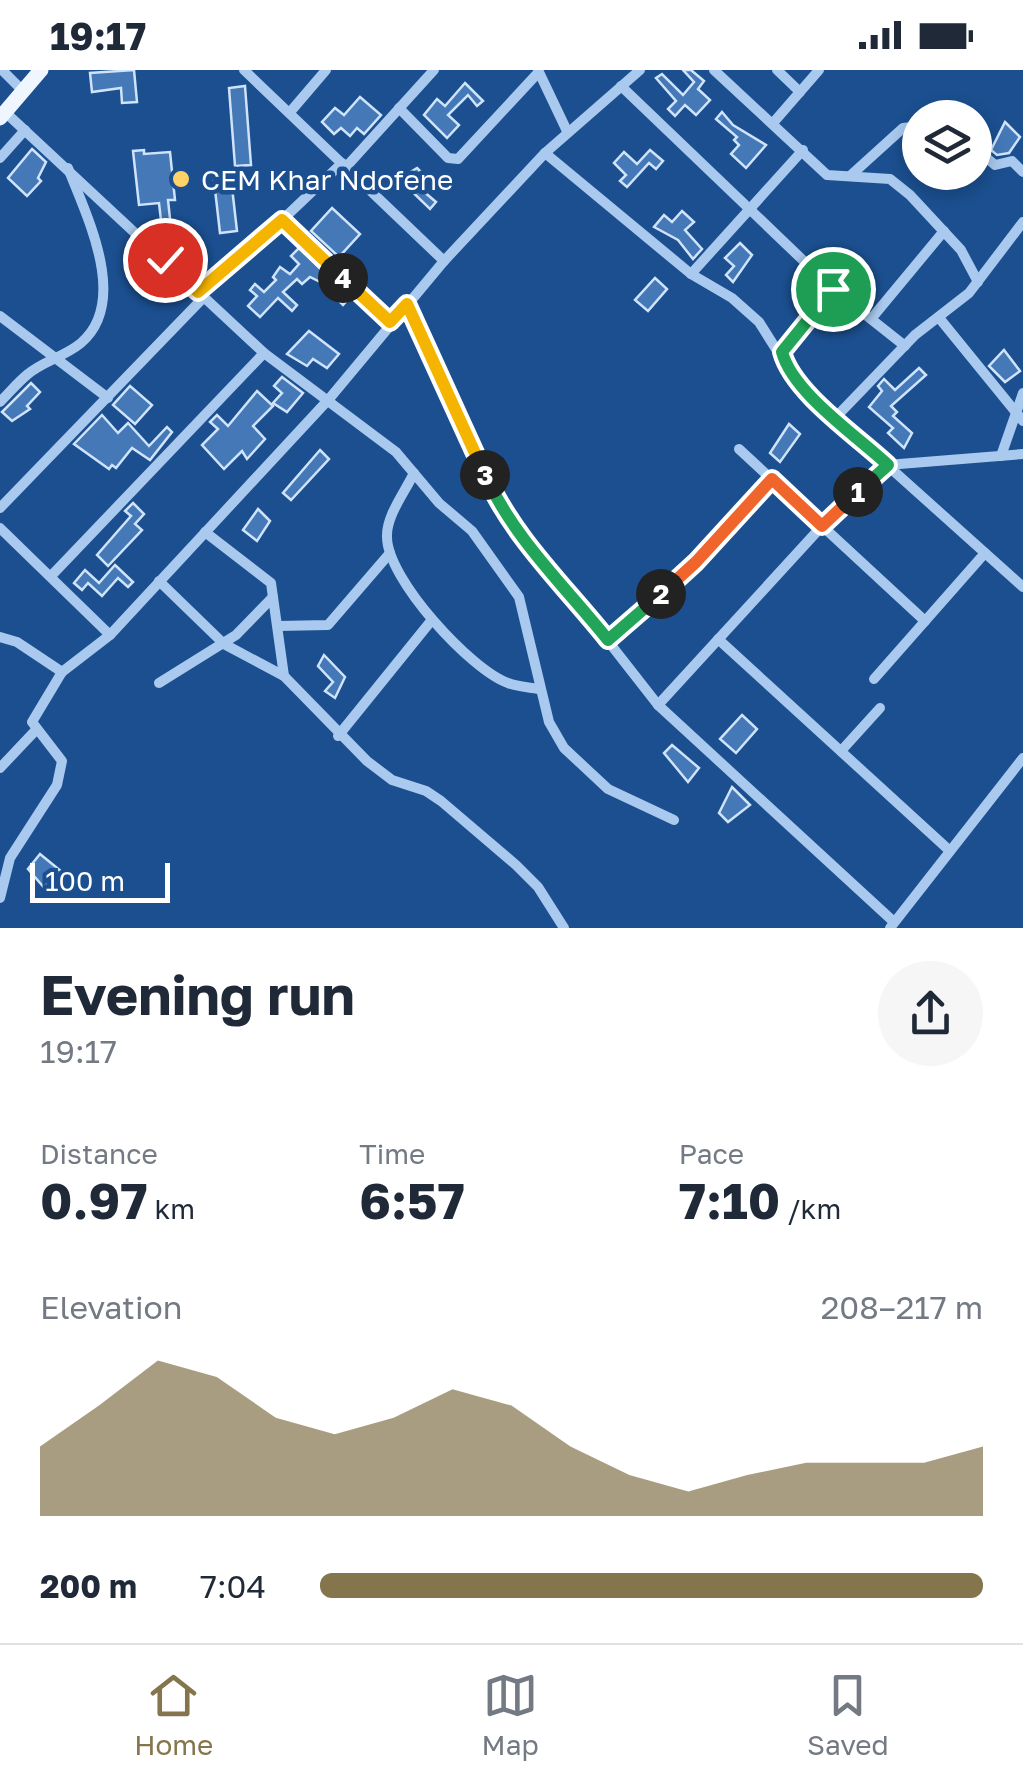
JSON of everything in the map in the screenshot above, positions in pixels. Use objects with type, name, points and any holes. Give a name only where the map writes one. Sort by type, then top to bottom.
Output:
[{"type":"main road","points":[[2,115],[41,70]]},
{"type":"street","points":[[2,70],[23,90]]},
{"type":"street","points":[[244,70],[444,261]]},
{"type":"street","points":[[292,112],[326,70]]},
{"type":"street","points":[[0,508],[108,398],[201,294],[344,164],[434,70]]},
{"type":"street","points":[[0,898],[10,858],[57,785],[62,761],[35,731],[34,714],[62,672],[110,635],[328,399],[390,322],[545,153],[640,70]]},
{"type":"street","points":[[714,70],[827,175],[890,179],[944,230],[978,282]]},
{"type":"street","points":[[777,70],[800,92]]},
{"type":"street","points":[[773,123],[819,70]]},
{"type":"street","points":[[399,108],[448,158],[458,159],[535,72],[567,131]]},
{"type":"street","points":[[621,86],[833,289],[905,346]]},
{"type":"street","points":[[2,115],[67,166],[264,352],[396,452],[472,531],[519,597],[548,722],[585,770],[608,789],[674,820]]},
{"type":"street","points":[[850,176],[902,128]]},
{"type":"street","points":[[0,158],[25,130]]},
{"type":"street","points":[[691,274],[802,150]]},
{"type":"street","points":[[545,153],[691,274],[732,298],[759,322],[782,352],[787,371],[1023,588]]},
{"type":"street","points":[[992,163],[996,166],[1012,161],[1023,172]]},
{"type":"street","points":[[0,402],[30,371],[59,360],[86,339],[104,296],[101,255],[67,166]]},
{"type":"street","points":[[282,220],[390,322]]},
{"type":"street","points":[[836,417],[905,346],[978,282],[1023,222]]},
{"type":"street","points":[[871,319],[944,230]]},
{"type":"street","points":[[782,352],[833,289]]},
{"type":"street","points":[[407,304],[498,504],[550,576],[608,640],[658,704],[892,925],[1023,758]]},
{"type":"street","points":[[0,316],[108,398]]},
{"type":"street","points":[[940,319],[1020,417]]},
{"type":"street","points":[[52,575],[264,352]]},
{"type":"street","points":[[1002,456],[1020,417],[1023,393]]},
{"type":"street","points":[[739,449],[925,621]]},
{"type":"street","points":[[658,704],[822,526],[888,465],[1023,454]]},
{"type":"street","points":[[414,473],[388,524],[390,553],[431,621],[492,674],[509,684],[539,688]]},
{"type":"street","points":[[608,640],[696,562],[772,479]]},
{"type":"street","points":[[0,528],[110,635]]},
{"type":"street","points":[[205,532],[268,577],[284,676]]},
{"type":"street","points":[[278,626],[328,624],[390,553]]},
{"type":"street","points":[[874,679],[985,553]]},
{"type":"street","points":[[159,581],[224,644],[284,676],[338,736],[392,780],[426,791],[441,802],[538,887],[564,928]]},
{"type":"street","points":[[159,683],[224,644],[273,598]]},
{"type":"street","points":[[338,736],[431,621]]},
{"type":"street","points":[[0,637],[17,642],[62,672]]},
{"type":"street","points":[[718,639],[950,851]]},
{"type":"street","points":[[841,751],[880,708]]},
{"type":"street","points":[[0,768],[35,731]]},
{"type":"building","points":[[134,70],[137,102],[122,103],[121,88],[92,92],[90,73]]},
{"type":"building","points":[[683,70],[691,70],[704,81],[698,89],[710,100],[696,115],[685,105],[675,116],[668,109],[676,101],[656,78],[662,74],[683,95],[694,82]]},
{"type":"building","points":[[465,83],[483,101],[477,106],[468,95],[448,115],[459,125],[447,138],[424,115],[437,99],[445,106]]},
{"type":"building","points":[[245,86],[251,165],[235,166],[229,88]]},
{"type":"building","points":[[360,97],[381,115],[364,134],[357,128],[350,136],[341,128],[334,134],[322,122],[335,108],[344,115]]},
{"type":"building","points":[[722,112],[733,125],[766,145],[746,168],[731,154],[739,145],[734,140],[737,137],[716,119]]},
{"type":"building","points":[[1005,122],[1020,137],[1009,153],[997,155],[992,148]]},
{"type":"building","points":[[32,149],[46,162],[38,178],[41,181],[27,196],[8,178]]},
{"type":"building","points":[[144,150],[144,154],[170,152],[175,200],[168,200],[171,228],[162,229],[159,203],[139,205],[133,151]]},
{"type":"building","points":[[650,150],[663,161],[656,169],[649,163],[627,187],[620,181],[626,175],[614,163],[624,152],[637,164]]},
{"type":"building","points":[[417,168],[424,175],[416,185],[436,202],[430,209],[399,179]]},
{"type":"building","points":[[230,170],[237,231],[220,233],[213,172]]},
{"type":"building","points":[[332,208],[360,234],[339,257],[311,231]]},
{"type":"building","points":[[682,211],[694,222],[685,230],[702,249],[693,259],[678,240],[654,227],[664,215],[672,222]]},
{"type":"building","points":[[740,243],[752,255],[733,282],[726,275],[734,266],[725,258]]},
{"type":"building","points":[[299,248],[350,297],[343,305],[320,282],[310,277],[302,284],[297,279],[283,292],[297,305],[292,311],[278,298],[260,317],[248,306],[257,296],[250,290],[255,284],[264,292],[276,280],[273,277],[280,267],[290,274],[299,264],[291,256]]},
{"type":"building","points":[[655,278],[667,289],[648,311],[635,300]]},
{"type":"building","points":[[309,331],[339,354],[327,368],[313,359],[307,366],[287,354]]},
{"type":"building","points":[[1004,350],[1020,371],[1005,382],[989,366]]},
{"type":"building","points":[[919,368],[926,375],[891,406],[897,412],[893,416],[912,433],[904,448],[888,433],[893,428],[869,407],[882,391],[878,386],[884,379],[895,390]]},
{"type":"building","points":[[282,377],[303,393],[287,412],[273,403],[282,393],[274,386]]},
{"type":"building","points":[[31,383],[40,392],[27,406],[30,409],[12,421],[2,412]]},
{"type":"building","points":[[130,386],[152,405],[135,424],[113,405]]},
{"type":"building","points":[[257,391],[273,406],[253,426],[265,439],[247,459],[242,451],[224,469],[202,445],[218,429],[210,422],[217,415],[228,426]]},
{"type":"building","points":[[102,415],[118,433],[128,423],[149,446],[167,427],[172,432],[150,460],[132,448],[116,468],[112,465],[109,469],[74,444]]},
{"type":"building","points":[[789,424],[800,434],[780,462],[770,453]]},
{"type":"building","points":[[320,450],[329,459],[291,500],[283,493]]},
{"type":"building","points":[[133,503],[144,514],[135,524],[142,530],[108,566],[97,555],[131,516],[125,511]]},
{"type":"building","points":[[258,509],[270,521],[257,541],[243,530]]},
{"type":"building","points":[[115,565],[133,582],[128,587],[118,578],[102,596],[88,583],[82,590],[74,583],[85,570],[99,583]]},
{"type":"building","points":[[324,655],[345,677],[335,698],[325,691],[333,682],[318,666]]},
{"type":"building","points":[[742,715],[757,729],[736,753],[720,739]]},
{"type":"building","points":[[672,745],[699,768],[688,782],[664,753]]},
{"type":"building","points":[[732,787],[750,805],[728,822],[719,813]]},
{"type":"building","points":[[40,854],[62,872],[47,891],[28,869]]},
{"type":"place","name":"CEM Khar Ndofene","points":[[181,179]]},
{"type":"route","points":[[165,260],[198,292],[282,220],[390,322],[407,304],[498,504],[550,576],[608,640],[696,562],[772,479],[822,526],[888,465],[787,371],[782,352],[833,289]]}]
